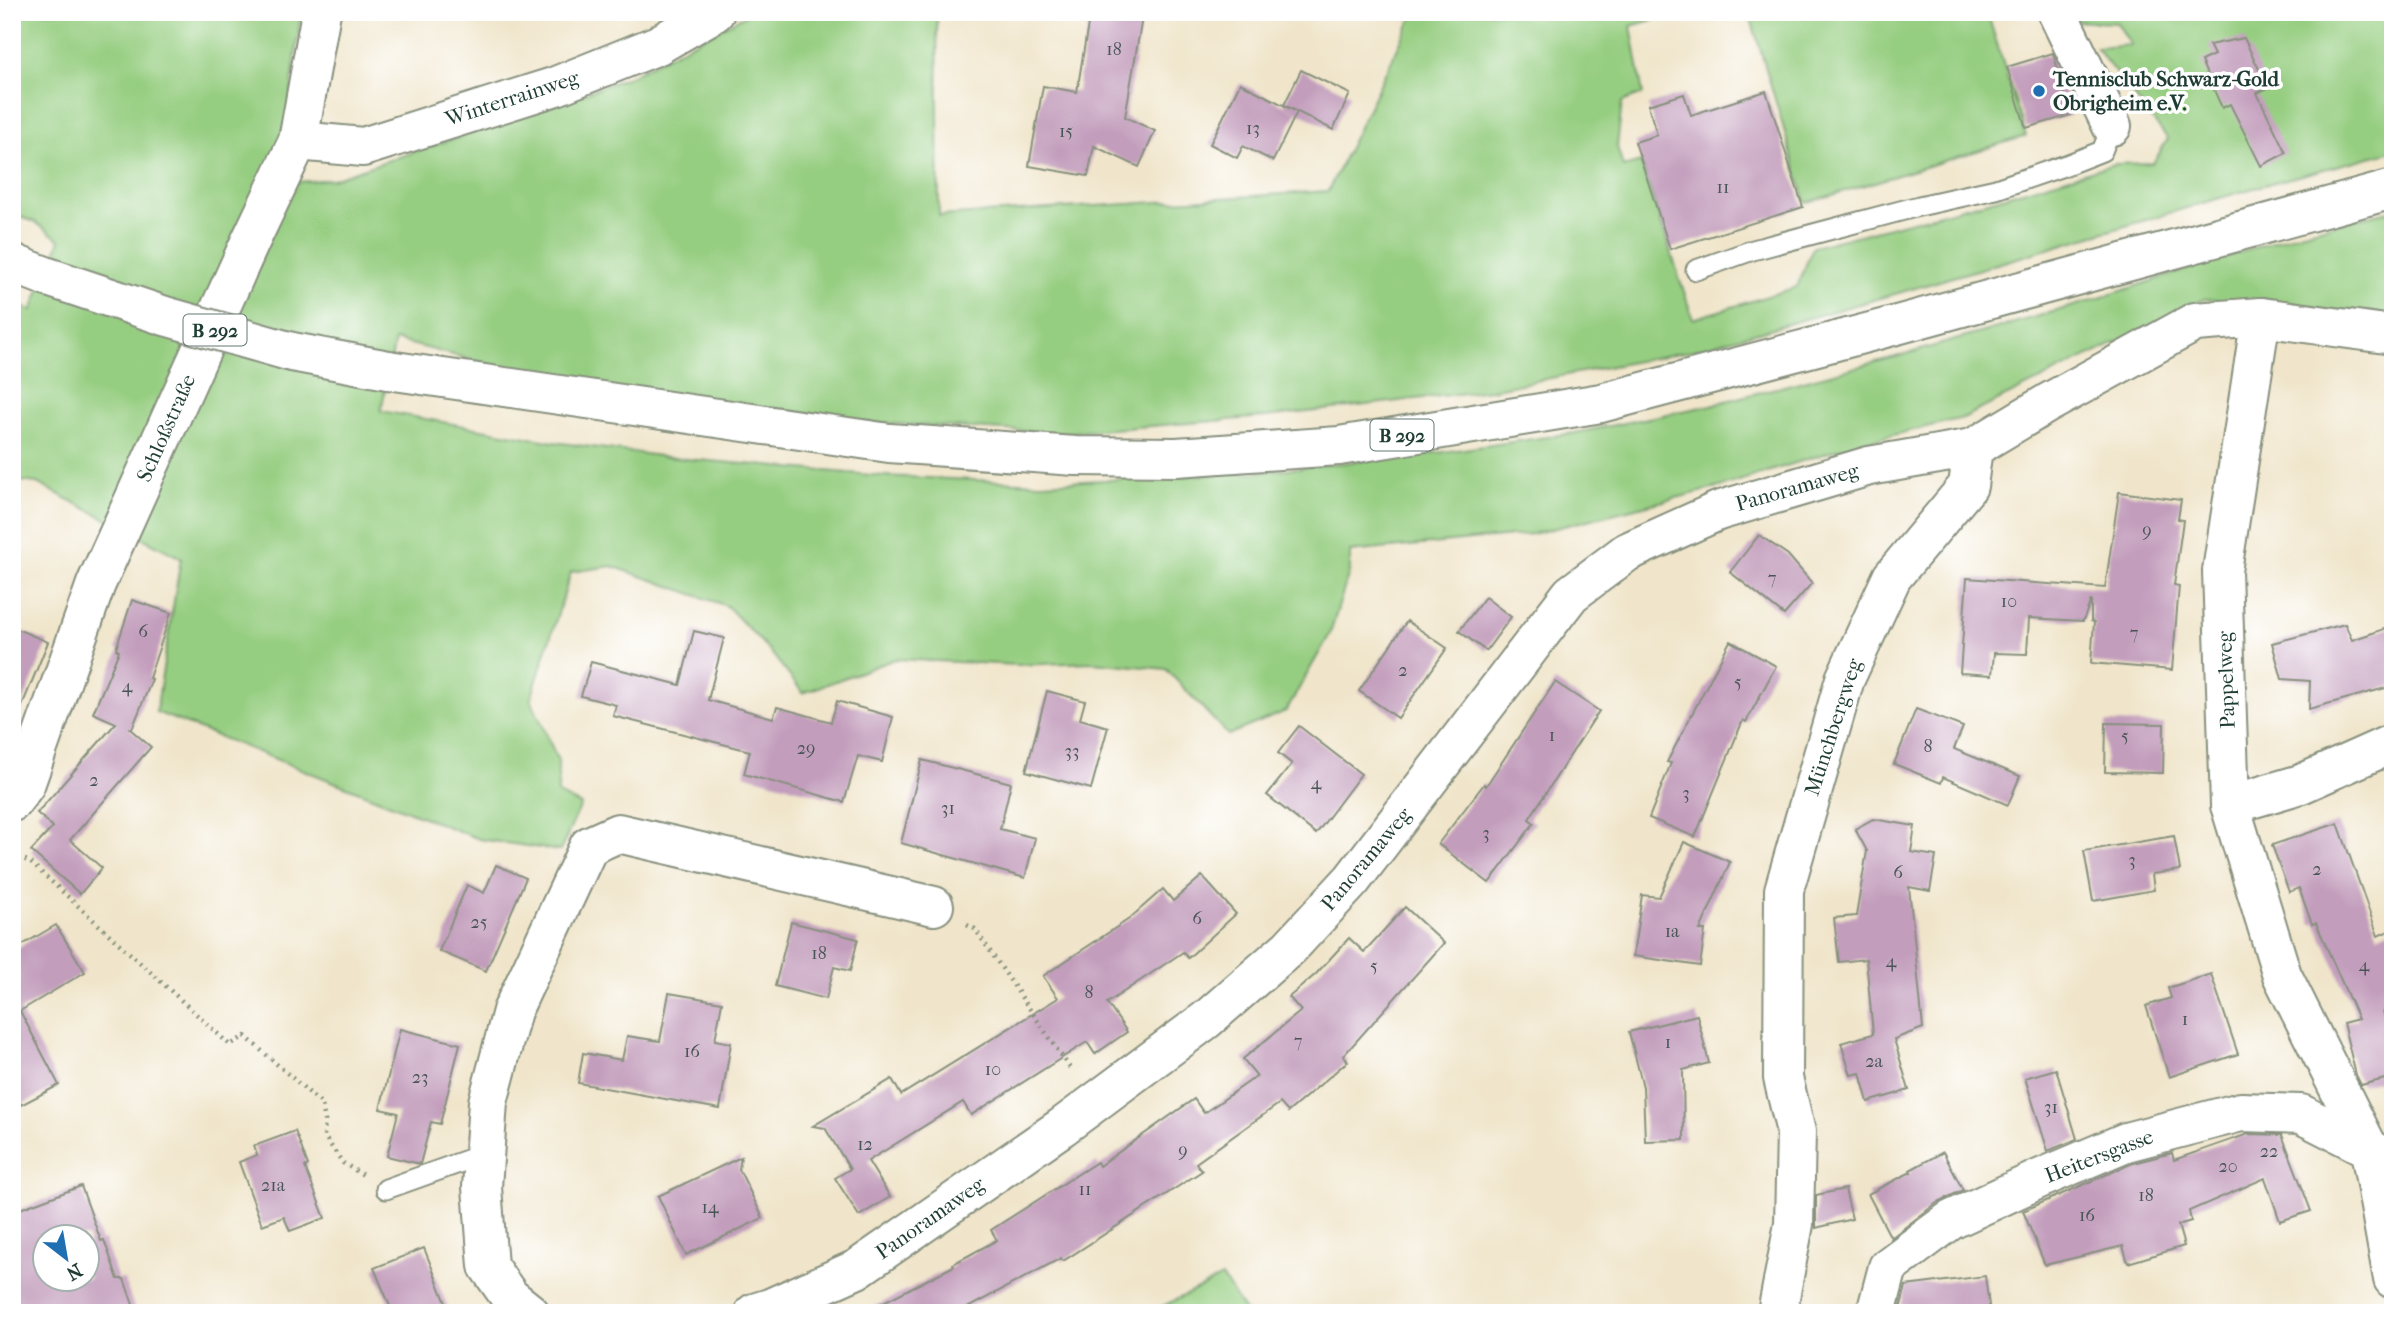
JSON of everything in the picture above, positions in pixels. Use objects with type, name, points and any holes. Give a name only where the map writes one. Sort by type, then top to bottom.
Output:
[{"type":"main road","name":"Schloßstraße","points":[[12,802],[25,785],[96,584],[298,141],[321,12]]},
{"type":"main road","name":"Winterrainweg","points":[[298,141],[363,147],[555,86],[658,45],[715,12]]},
{"type":"main road","points":[[2057,12],[2112,126]]},
{"type":"main road","name":"B 292","points":[[29,269],[164,316],[279,348],[388,370],[889,443],[1075,456],[1164,457],[1339,446],[1601,402],[1906,323],[2393,189]]},
{"type":"main road","points":[[1973,449],[2048,403],[2195,322],[2261,317],[2393,335]]},
{"type":"main road","name":"Pappelweg","points":[[2261,317],[2222,571],[2230,805],[2282,975],[2381,1153],[2393,1279]]},
{"type":"main road","name":"Panoramaweg","points":[[754,1313],[857,1269],[1094,1103],[1206,1020],[1290,947],[1352,880],[1571,594],[1627,552],[1718,511],[1869,466],[1973,449]]},
{"type":"main road","name":"Münchbergweg","points":[[1777,1313],[1794,1224],[1796,1132],[1783,1078],[1784,890],[1845,679],[1892,577],[1968,486],[1973,449]]},
{"type":"main road","points":[[2230,805],[2301,783],[2393,743]]},
{"type":"main road","points":[[530,1313],[510,1297],[488,1266],[482,1187],[488,1102],[512,1011],[589,846],[618,833],[934,906]]},
{"type":"main road","name":"Heitersgasse","points":[[1876,1313],[1888,1267],[1951,1220],[2126,1142],[2241,1112],[2301,1114],[2381,1153]]},
{"type":"lane","points":[[1696,270],[1753,250],[1996,189],[2066,166],[2102,151],[2112,126]]},
{"type":"lane","points":[[386,1189],[484,1154]]},
{"type":"path","points":[[12,854],[30,862],[230,1045],[245,1036],[322,1104],[324,1136],[343,1163],[386,1189]]},
{"type":"path","points":[[934,906],[975,929],[1094,1103]]},
{"type":"green space","points":[[12,12],[301,12],[288,116],[262,185],[332,179],[529,114],[628,77],[751,12],[937,12],[939,216],[1328,191],[1415,12],[1680,12],[1631,26],[1643,94],[1622,102],[1617,147],[1623,167],[1641,162],[1693,319],[1797,287],[1813,247],[1985,202],[2114,164],[2153,163],[2168,139],[2096,48],[2131,45],[2117,23],[2072,21],[2067,12],[2393,12],[2393,151],[2271,183],[1694,350],[1490,390],[1266,417],[1061,433],[860,422],[570,385],[395,340],[381,411],[554,442],[675,458],[883,476],[1041,483],[1250,473],[1443,452],[1575,433],[1707,406],[1903,355],[2084,303],[2303,232],[2393,210],[2393,323],[2295,308],[2204,299],[1963,418],[1852,445],[1720,487],[1532,534],[1350,552],[1350,569],[1330,634],[1286,711],[1228,735],[1166,669],[1093,662],[1018,665],[895,659],[803,693],[769,650],[727,606],[612,566],[571,572],[531,699],[558,761],[558,794],[581,805],[560,851],[479,839],[156,712],[181,558],[37,483],[12,480],[12,304],[32,310],[60,240],[35,222],[12,214]]},
{"type":"green space","points":[[1749,12],[1987,12],[2026,136],[1806,203]]},
{"type":"green space","points":[[1222,1277],[1246,1313],[1149,1313]]},
{"type":"building","points":[[1095,12],[1143,12],[1125,117],[1155,131],[1139,167],[1094,146],[1088,176],[1029,166],[1043,86],[1077,92],[1089,18],[1094,18]]},
{"type":"building","points":[[2244,38],[2268,88],[2257,93],[2286,153],[2261,166],[2230,104],[2222,108],[2201,61],[2214,55],[2209,45]]},
{"type":"building","name":"Tennisclub Schwarz-Gold Obrigheim e.V.","points":[[2053,53],[2071,115],[2026,128],[2007,67]]},
{"type":"building","points":[[1301,70],[1350,94],[1333,130],[1284,105]]},
{"type":"building","points":[[1240,83],[1297,112],[1273,161],[1243,146],[1237,158],[1210,144]]},
{"type":"building","points":[[1766,91],[1803,207],[1670,249],[1635,142],[1657,135],[1648,105],[1684,94],[1691,115]]},
{"type":"building","points":[[2119,492],[2181,500],[2178,519],[2183,520],[2174,585],[2179,586],[2172,670],[2091,663],[2094,622],[2091,621],[2091,600],[2083,621],[2029,618],[2027,654],[1994,653],[1992,675],[1960,673],[1967,578],[2105,588]]},
{"type":"building","points":[[1759,535],[1788,555],[1812,583],[1784,615],[1730,572]]},
{"type":"building","points":[[1485,597],[1511,617],[1486,651],[1459,631]]},
{"type":"building","points":[[132,600],[171,613],[149,678],[152,679],[132,729],[129,728],[151,747],[70,840],[102,868],[80,894],[31,851],[53,827],[37,813],[116,723],[93,713],[119,651],[116,649]]},
{"type":"building","points":[[1407,621],[1447,648],[1398,718],[1359,691]]},
{"type":"building","points":[[2345,624],[2352,640],[2393,626],[2393,686],[2309,709],[2310,681],[2282,679],[2272,643]]},
{"type":"building","points":[[12,627],[48,642],[13,728],[12,728]]},
{"type":"building","points":[[694,631],[724,638],[708,700],[773,718],[777,707],[831,722],[837,701],[893,717],[882,762],[858,756],[844,802],[744,774],[750,751],[613,716],[616,705],[581,696],[591,662],[680,685]]},
{"type":"building","points":[[1730,641],[1776,666],[1746,722],[1743,720],[1695,837],[1649,818],[1671,763],[1667,762]]},
{"type":"building","points":[[1555,682],[1599,711],[1529,819],[1534,823],[1489,883],[1438,844],[1484,784],[1486,786]]},
{"type":"building","points":[[1047,691],[1085,701],[1080,719],[1108,727],[1091,789],[1026,771]]},
{"type":"building","points":[[1916,709],[1963,727],[1954,749],[2020,776],[2008,805],[1943,777],[1941,783],[1894,764]]},
{"type":"building","points":[[2106,723],[2164,724],[2163,773],[2105,772]]},
{"type":"building","points":[[1299,726],[1361,774],[1316,834],[1267,795],[1292,764],[1278,753]]},
{"type":"building","points":[[922,760],[1011,783],[1000,829],[1035,838],[1025,878],[901,843]]},
{"type":"building","points":[[1873,819],[1915,826],[1911,852],[1936,856],[1930,891],[1909,887],[1923,1028],[1894,1039],[1909,1090],[1868,1102],[1860,1073],[1851,1075],[1841,1043],[1873,1034],[1866,959],[1839,962],[1834,918],[1856,916],[1867,851],[1855,829]]},
{"type":"building","points":[[2338,823],[2378,936],[2393,929],[2393,1008],[2383,1011],[2393,1047],[2393,1077],[2361,1085],[2343,1023],[2358,1019],[2316,923],[2312,924],[2299,888],[2289,892],[2272,845]]},
{"type":"building","points":[[2174,836],[2180,870],[2152,874],[2154,890],[2093,901],[2084,851]]},
{"type":"building","points":[[1684,842],[1730,862],[1700,930],[1705,930],[1700,966],[1633,956],[1642,895],[1659,897]]},
{"type":"building","points":[[496,865],[526,878],[486,971],[439,951],[467,885],[484,893]]},
{"type":"building","points":[[1202,876],[1236,914],[1188,958],[1183,952],[1107,1003],[1127,1032],[1095,1054],[1087,1042],[971,1115],[963,1102],[868,1161],[890,1197],[859,1216],[835,1178],[850,1169],[825,1128],[813,1126],[892,1079],[901,1095],[1058,998],[1043,976],[1129,919],[1163,889],[1173,901]]},
{"type":"building","points":[[1405,907],[1444,943],[1343,1056],[1348,1061],[1288,1112],[1280,1103],[1196,1163],[1202,1171],[1063,1261],[1061,1258],[958,1313],[862,1313],[954,1266],[953,1264],[997,1240],[991,1230],[1097,1162],[1099,1166],[1194,1099],[1204,1113],[1257,1076],[1243,1059],[1301,1011],[1289,997],[1316,974],[1349,938],[1364,952]]},
{"type":"building","points":[[791,922],[858,939],[850,971],[834,967],[826,999],[775,986]]},
{"type":"building","points":[[56,925],[85,972],[20,1011],[59,1085],[21,1105],[12,1089],[12,951]]},
{"type":"building","points":[[2211,974],[2238,1054],[2169,1077],[2146,1006],[2171,998],[2168,988]]},
{"type":"building","points":[[669,993],[722,1002],[715,1040],[731,1043],[720,1109],[578,1083],[583,1053],[622,1060],[627,1036],[660,1041]]},
{"type":"building","points":[[1697,1015],[1709,1063],[1683,1070],[1684,1140],[1645,1141],[1643,1087],[1629,1032]]},
{"type":"building","points":[[400,1029],[460,1044],[440,1124],[431,1122],[420,1164],[387,1156],[398,1113],[380,1109]]},
{"type":"building","points":[[2056,1069],[2077,1139],[2048,1151],[2025,1078]]},
{"type":"building","points":[[295,1131],[308,1165],[305,1167],[325,1218],[290,1231],[284,1217],[262,1225],[239,1162],[257,1155],[254,1146]]},
{"type":"building","points":[[2248,1134],[2282,1135],[2311,1211],[2280,1221],[2265,1178],[2189,1211],[2191,1221],[2178,1225],[2184,1246],[2128,1263],[2123,1246],[2045,1265],[2023,1211],[2133,1163],[2172,1153],[2174,1160]]},
{"type":"building","points":[[1943,1152],[1963,1190],[1938,1202],[1891,1238],[1868,1194]]},
{"type":"building","points":[[741,1157],[739,1169],[763,1218],[686,1255],[658,1196]]},
{"type":"building","points":[[81,1186],[95,1224],[32,1224],[32,1294],[102,1294],[104,1240],[118,1279],[124,1279],[136,1313],[12,1313],[12,1212]]},
{"type":"building","points":[[1845,1189],[1852,1219],[1816,1228],[1816,1195]]},
{"type":"building","points":[[424,1248],[450,1313],[393,1313],[374,1268]]},
{"type":"building","points":[[1985,1276],[1990,1313],[1899,1313],[1906,1286]]},
{"type":"place","name":"Tennisclub Schwarz-Gold Obrigheim e.V.","points":[[2039,91]]}]
